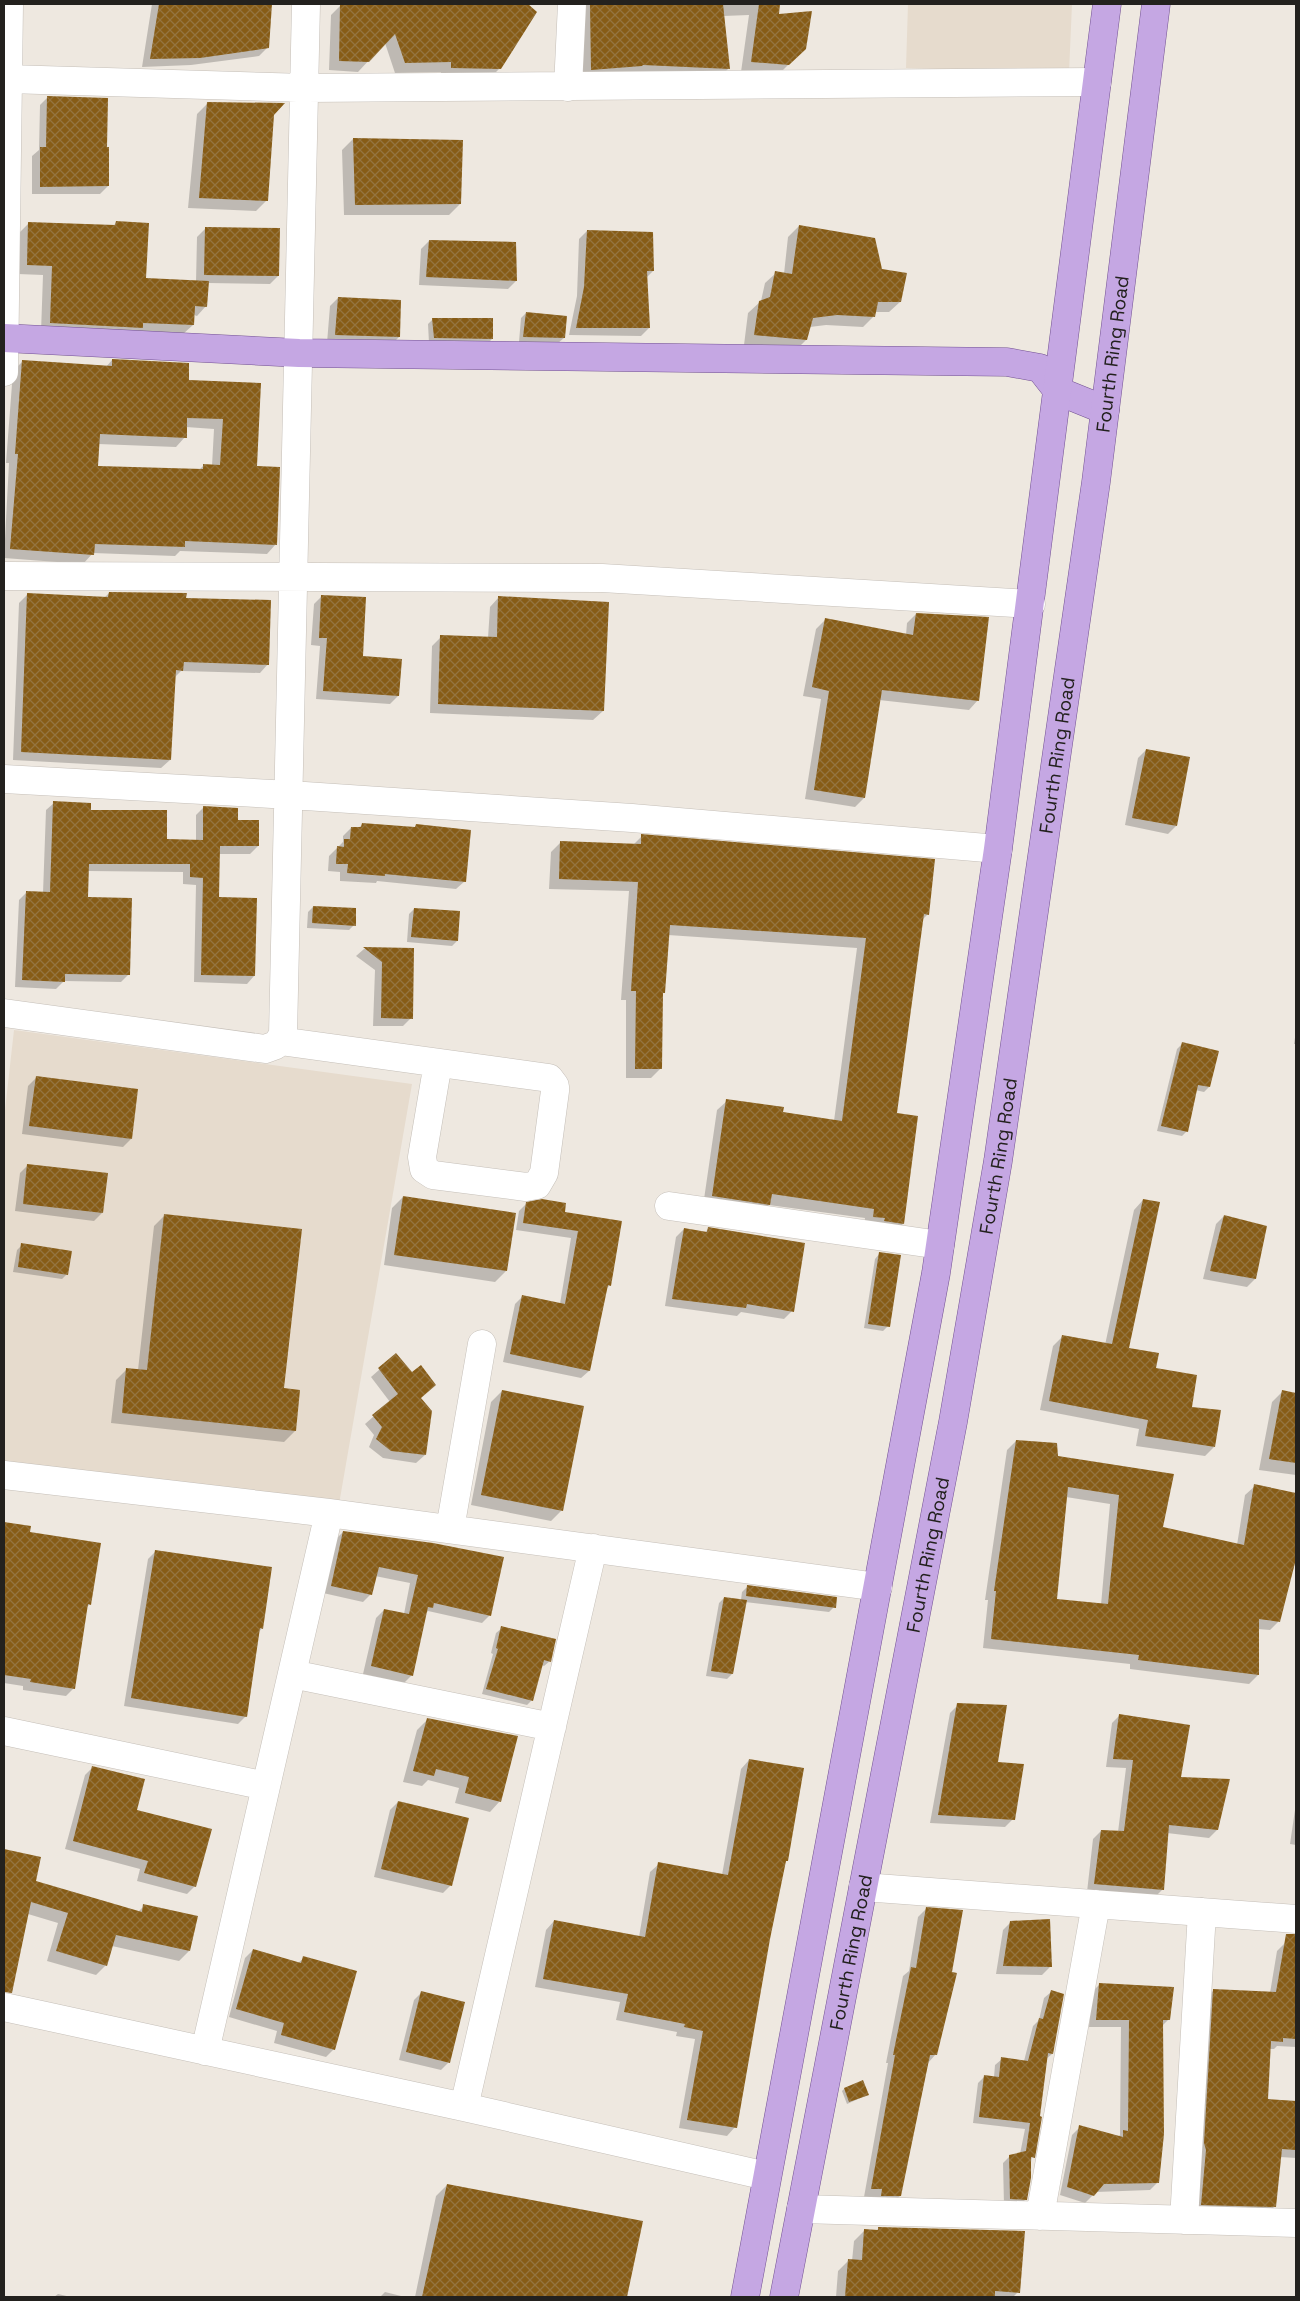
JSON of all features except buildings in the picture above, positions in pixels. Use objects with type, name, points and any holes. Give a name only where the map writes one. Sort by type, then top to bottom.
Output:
[{"type":"main road","name":"Fourth Ring Road","points":[[745,2297],[919,1372],[940,1245],[998,849],[1031,604],[1107,4]]},
{"type":"main road","name":"Fourth Ring Road","points":[[784,2297],[953,1422],[998,1162],[1104,410],[1156,4]]},
{"type":"main road","points":[[4,338],[299,352],[1007,362],[1040,368],[1058,391],[1104,410]]},
{"type":"main road","points":[[792,2043],[831,2049]]},
{"type":"street","points":[[4,372],[9,4]]},
{"type":"street","points":[[4,1014],[265,1049],[276,1045],[280,1041],[284,1030],[306,88],[306,4]]},
{"type":"street","points":[[568,87],[572,4]]},
{"type":"street","points":[[8,79],[306,88],[1097,82]]},
{"type":"street","points":[[4,576],[295,575],[602,578],[1031,604]]},
{"type":"street","points":[[4,779],[290,795],[623,817],[998,849]]},
{"type":"street","points":[[280,1041],[544,1076],[553,1081],[555,1091],[545,1164],[542,1180],[537,1185],[526,1187],[433,1175],[424,1169],[422,1157],[438,1063]]},
{"type":"street","points":[[670,1206],[940,1245]]},
{"type":"street","points":[[450,1529],[482,1344]]},
{"type":"street","points":[[4,1475],[329,1512],[878,1586]]},
{"type":"street","points":[[205,2051],[329,1512]]},
{"type":"street","points":[[464,2107],[593,1548]]},
{"type":"street","points":[[292,1674],[552,1727]]},
{"type":"street","points":[[4,1731],[266,1786]]},
{"type":"street","points":[[863,1887],[1296,1919]]},
{"type":"street","points":[[1040,2216],[1096,1904]]},
{"type":"street","points":[[1184,2220],[1202,1912]]},
{"type":"street","points":[[4,2008],[464,2107],[767,2176]]},
{"type":"street","points":[[800,2210],[1296,2223]]},
{"type":"shaded area","points":[[908,4],[1072,4],[1069,73],[906,68]]},
{"type":"shaded area","points":[[14,1030],[412,1084],[338,1510],[4,1463],[4,1119]]}]
